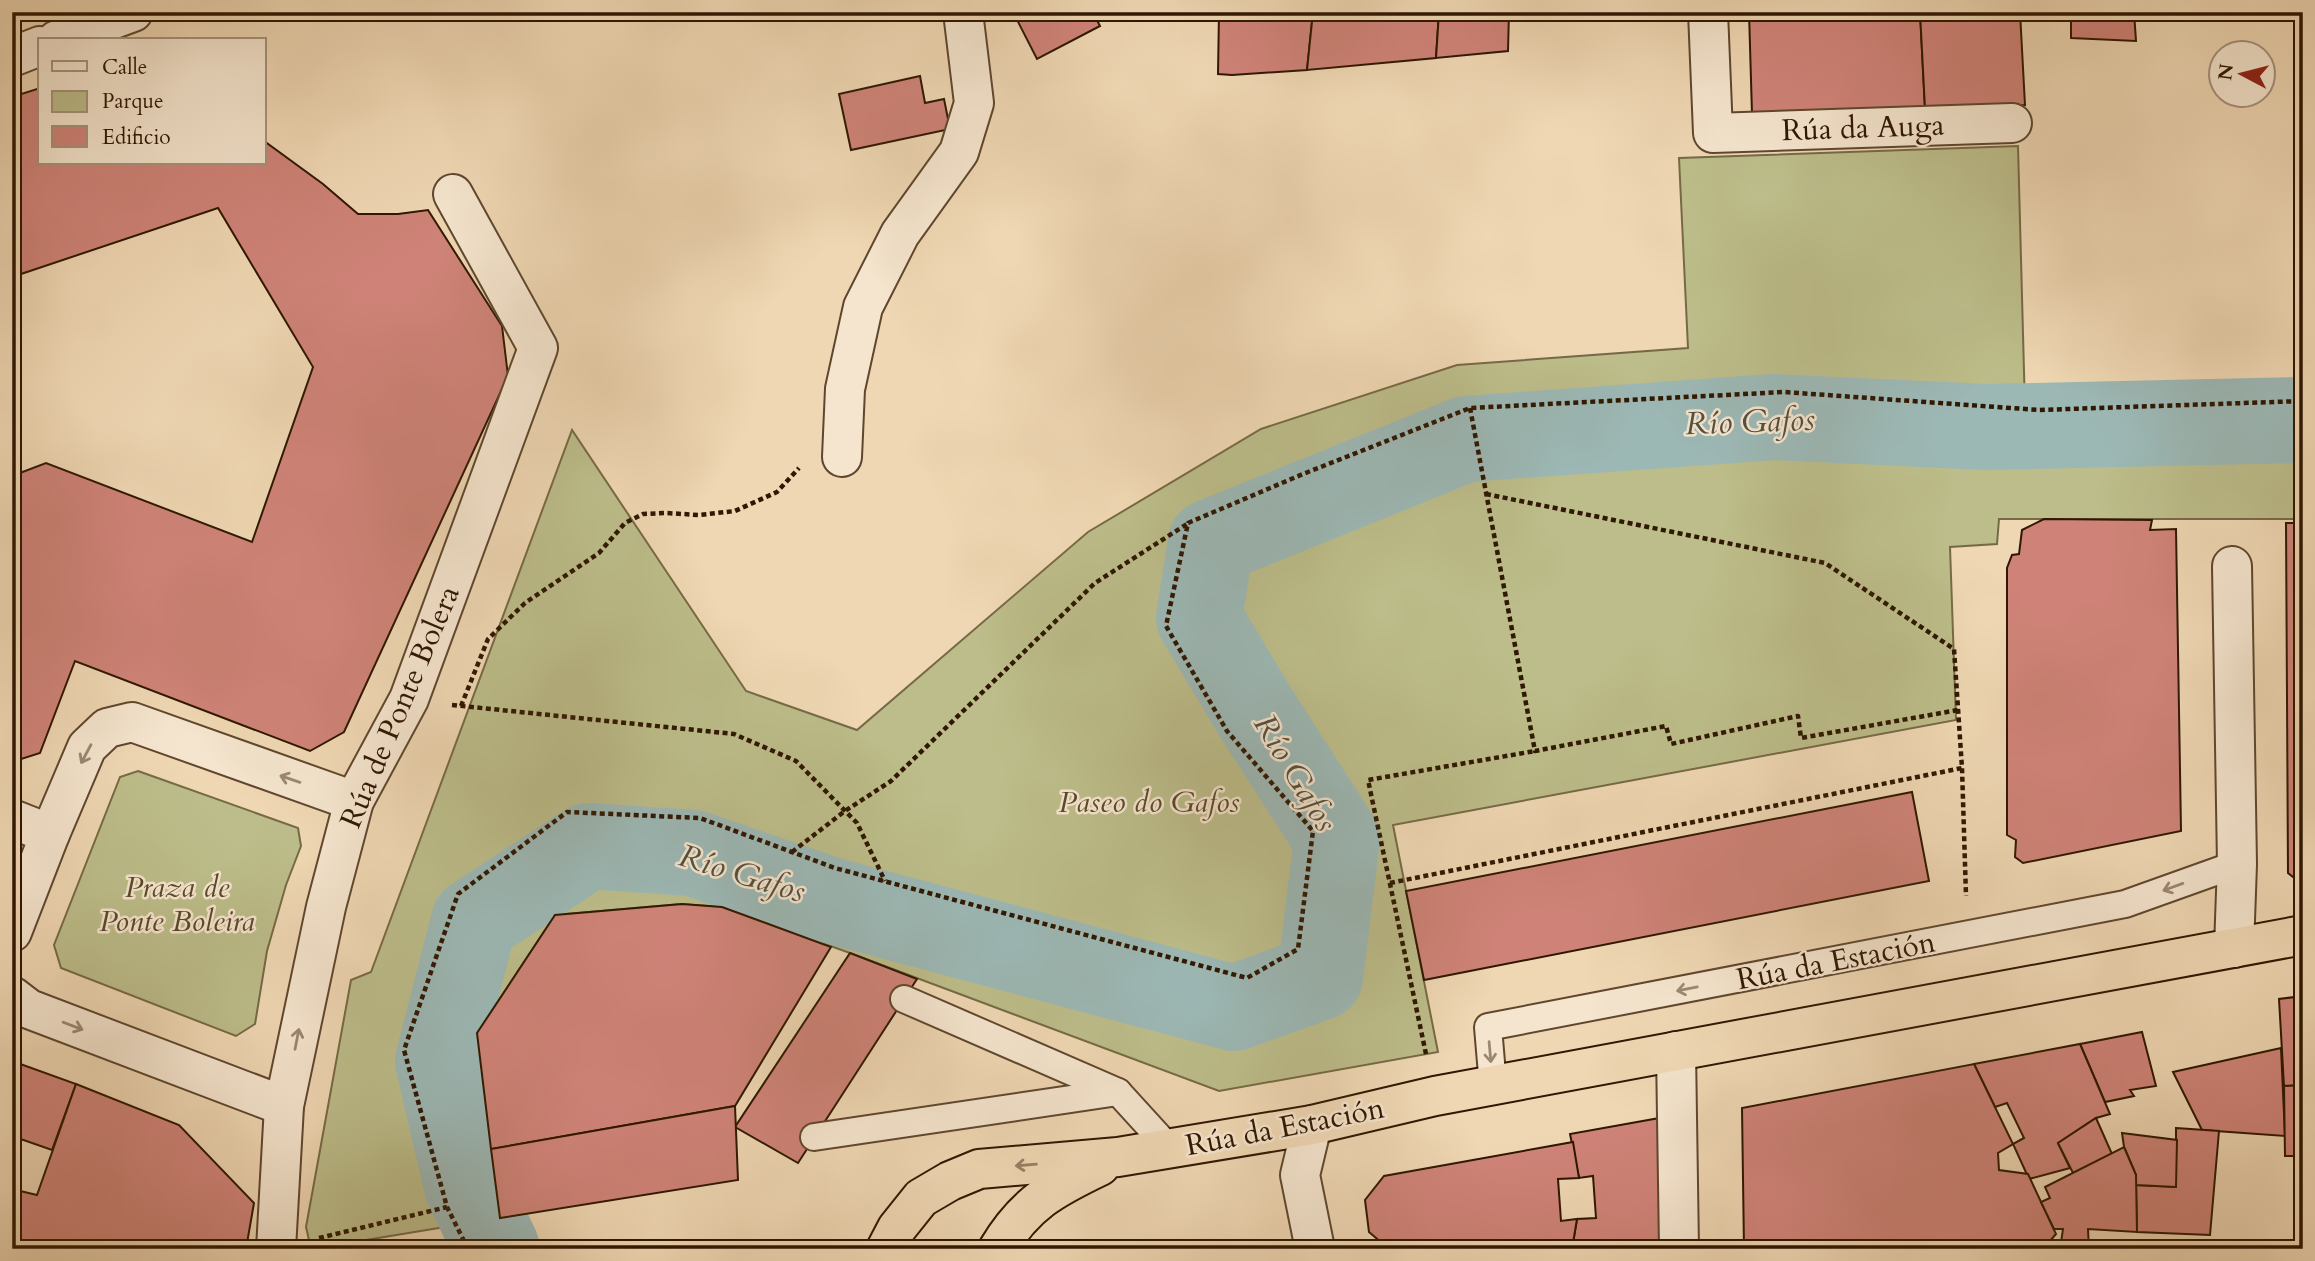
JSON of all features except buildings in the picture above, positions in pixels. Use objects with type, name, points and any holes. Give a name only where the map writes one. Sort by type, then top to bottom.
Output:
[{"type":"highway","name":"Rúa da Estación","points":[[1118,1157],[1294,1128],[1435,1096],[2303,935]]},
{"type":"highway","points":[[886,1249],[897,1228],[921,1198],[950,1181],[979,1169],[1118,1157]]},
{"type":"highway","points":[[998,1249],[1011,1227],[1043,1196],[1118,1157]]},
{"type":"street","points":[[62,38],[132,12]]},
{"type":"street","points":[[842,457],[845,389],[863,307],[900,234],[959,152],[974,103],[963,12]]},
{"type":"street","name":"Rúa da Auga","points":[[1708,12],[1713,133],[2012,123]]},
{"type":"street","points":[[12,57],[38,48]]},
{"type":"street","name":"Rúa de Ponte Bolera","points":[[292,1245],[284,1106],[326,907],[354,802],[409,699],[538,348],[453,194]]},
{"type":"street","points":[[2232,566],[2237,864],[2234,948]]},
{"type":"street","points":[[12,932],[87,747],[107,728],[132,722],[354,802]]},
{"type":"street","points":[[12,819],[50,834]]},
{"type":"street","points":[[12,996],[29,1009],[284,1106]]},
{"type":"street","points":[[1676,1051],[1679,1249]]},
{"type":"street","points":[[1294,1128],[1300,1175],[1315,1249]]},
{"type":"lane","name":"Rúa da Estación","points":[[1493,1086],[1488,1027],[2125,904],[2237,864]]},
{"type":"lane","points":[[904,999],[1118,1092],[1170,1149]]},
{"type":"lane","points":[[814,1137],[1118,1092]]},
{"type":"path","points":[[792,852],[845,811],[891,781],[1096,583],[1188,523],[1470,408],[1784,392],[2039,411],[2303,401]]},
{"type":"path","points":[[1470,408],[1535,751]]},
{"type":"path","points":[[461,706],[488,639],[525,603],[599,554],[625,523],[643,514],[699,515],[735,510],[777,492],[796,470],[812,459],[827,455],[842,457]]},
{"type":"path","points":[[1486,494],[1825,563],[1954,649],[1962,768],[1967,935]]},
{"type":"path","points":[[468,1249],[447,1207],[404,1050],[458,894],[567,812],[700,818],[835,868],[1247,978],[1298,949],[1313,831],[1227,731],[1166,626],[1188,523]]},
{"type":"path","points":[[409,699],[734,734],[796,761],[857,823],[885,882]]},
{"type":"path","points":[[1435,1096],[1368,780],[1666,726],[1671,744],[1798,716],[1801,738],[1958,710]]},
{"type":"path","points":[[1390,883],[1962,768]]},
{"type":"path","points":[[292,1245],[447,1207]]},
{"type":"green space","name":"Paseo do Gafos","points":[[2018,146],[2025,409],[2303,400],[2303,519],[1999,519],[1997,544],[1950,547],[1956,720],[1393,825],[1438,1052],[1219,1091],[722,907],[681,904],[555,915],[478,1033],[500,1218],[311,1249],[306,1227],[351,980],[371,972],[572,430],[746,691],[857,730],[1088,532],[1261,429],[1457,365],[1688,348],[1679,158]]},
{"type":"green space","name":"Praza de Ponte Boleira","points":[[138,771],[298,828],[301,846],[286,885],[267,951],[255,1024],[236,1036],[61,968],[54,945],[120,777]]},
{"type":"waterway","name":"Río Gafos","points":[[497,1249],[467,1186],[438,1061],[474,921],[588,846],[693,853],[833,901],[1234,1008],[1320,977],[1337,839],[1199,618],[1211,542],[1466,439],[1774,417],[1986,427],[2303,420]]}]
